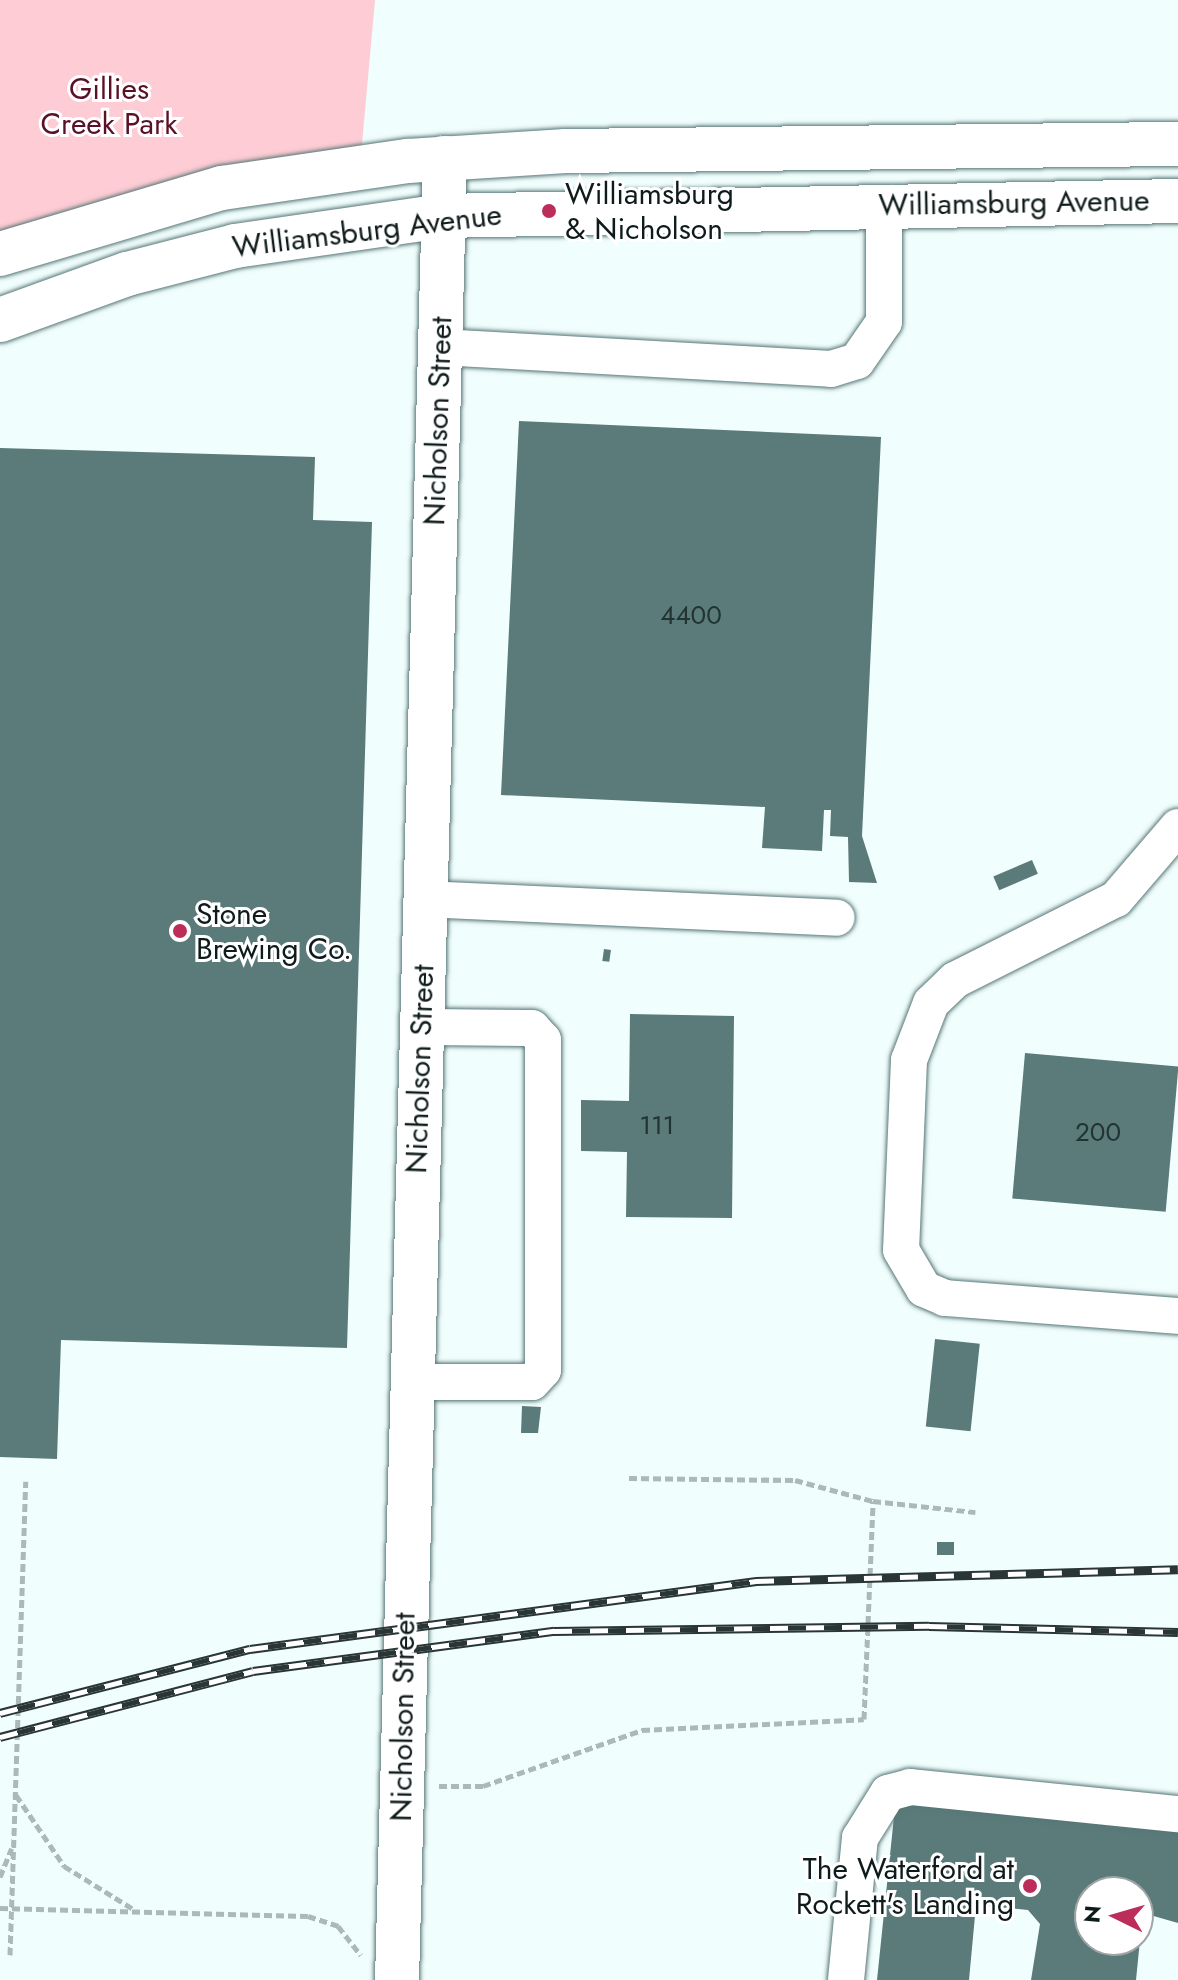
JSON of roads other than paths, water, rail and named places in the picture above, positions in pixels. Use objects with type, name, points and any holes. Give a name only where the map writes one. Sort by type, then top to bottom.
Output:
[{"type":"main road","name":"Williamsburg Avenue","points":[[0,254],[222,188],[445,158],[1178,144]]},
{"type":"main road","name":"Nicholson Street","points":[[383,1968],[402,1786],[445,158]]},
{"type":"main road","name":"Williamsburg Avenue","points":[[0,320],[235,246],[443,216],[1178,201]]},
{"type":"lane","points":[[440,347],[831,369],[857,361],[884,322],[884,206]]},
{"type":"lane","points":[[1178,827],[1116,899],[955,980],[931,1003],[909,1060],[901,1250],[924,1289],[945,1298],[1178,1316]]},
{"type":"lane","points":[[425,899],[837,918]]},
{"type":"lane","points":[[411,1382],[532,1382],[543,1370],[543,1040],[532,1028],[421,1027]]},
{"type":"lane","points":[[846,1980],[860,1838],[888,1793],[910,1787],[1178,1814]]},
{"type":"railway","points":[[0,1713],[250,1649],[756,1581],[1178,1569]]},
{"type":"railway","points":[[0,1737],[253,1671],[554,1631],[929,1626],[1178,1632]]},
{"type":"place","name":"Williamsburg & Nicholson","points":[[549,211]]},
{"type":"place","name":"Stone Brewing Co.","points":[[180,931]]},
{"type":"place","name":"The Waterford at Rockett's Landing","points":[[1030,1886]]},
{"type":"park label","name":"Gillies Creek Park","points":[[109,106]]}]
